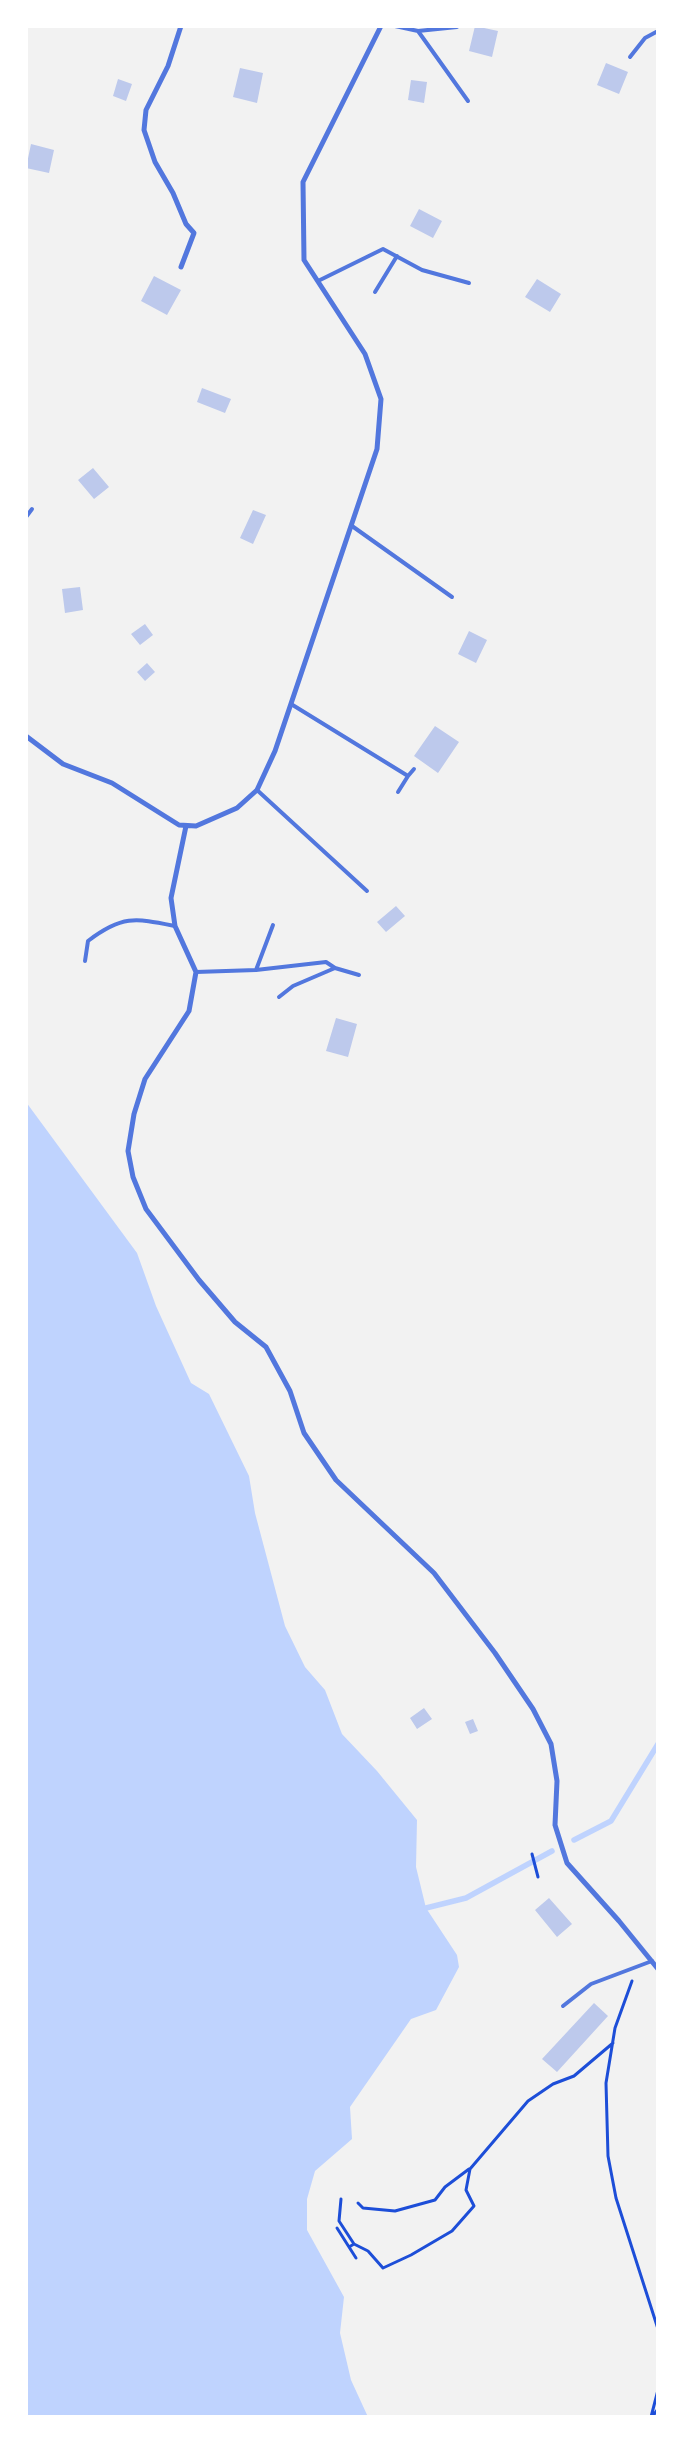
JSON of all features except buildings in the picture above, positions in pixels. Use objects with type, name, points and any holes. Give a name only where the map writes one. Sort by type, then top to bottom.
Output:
[{"type":"street","points":[[181,26],[168,66],[146,110],[144,130],[155,162],[173,193],[186,224],[194,233],[181,267]]},
{"type":"street","points":[[26,736],[64,764],[112,783],[178,825],[196,826],[212,821],[236,808],[257,790],[275,751],[377,449],[381,399],[365,354],[304,260],[303,182],[381,26]]},
{"type":"street","points":[[186,826],[171,898],[175,926],[196,972],[189,1010],[145,1078],[134,1114],[128,1151],[134,1178],[146,1209],[199,1280],[234,1322],[266,1347],[290,1391],[304,1433],[336,1480],[434,1572],[495,1653],[527,1701],[551,1744],[557,1780],[555,1825],[567,1863],[658,1970]]},
{"type":"lane","points":[[395,26],[418,31],[457,27]]},
{"type":"lane","points":[[418,31],[468,102]]},
{"type":"lane","points":[[630,57],[645,38],[658,31]]},
{"type":"lane","points":[[318,281],[384,249],[422,270],[469,283]]},
{"type":"lane","points":[[375,292],[397,256]]},
{"type":"lane","points":[[26,517],[32,509]]},
{"type":"lane","points":[[352,526],[452,597]]},
{"type":"lane","points":[[291,704],[408,776]]},
{"type":"lane","points":[[398,792],[414,769]]},
{"type":"lane","points":[[257,790],[367,891]]},
{"type":"lane","points":[[84,960],[88,941],[107,926],[138,919],[175,926]]},
{"type":"lane","points":[[256,970],[272,925]]},
{"type":"lane","points":[[196,972],[256,970],[326,962],[335,968],[359,975]]},
{"type":"lane","points":[[278,997],[293,986],[335,968]]},
{"type":"lane","points":[[563,2006],[591,1984],[652,1961]]},
{"type":"path","points":[[532,1854],[538,1877]]},
{"type":"path","points":[[644,1964],[631,1982],[613,2043],[606,2084],[608,2156],[616,2198],[658,2329]]},
{"type":"path","points":[[358,2203],[364,2208],[395,2211],[435,2200],[445,2188],[470,2169],[528,2101],[553,2084],[574,2076],[613,2043]]},
{"type":"path","points":[[341,2199],[339,2221],[354,2244],[368,2251],[383,2268],[411,2255],[452,2231],[474,2206],[466,2190],[470,2169]]},
{"type":"path","points":[[337,2228],[356,2258]]},
{"type":"path","points":[[349,2246],[354,2244]]},
{"type":"path","points":[[652,2417],[658,2390]]},
{"type":"path","points":[[652,2417],[658,2409]]},
{"type":"water","points":[[26,1102],[137,1253],[156,1306],[191,1383],[209,1394],[249,1476],[255,1513],[285,1626],[305,1667],[325,1690],[342,1734],[377,1771],[417,1820],[416,1867],[426,1908],[457,1955],[459,1967],[436,2010],[411,2019],[350,2107],[352,2139],[315,2171],[307,2199],[307,2230],[344,2297],[340,2333],[351,2380],[368,2417],[26,2417]]},
{"type":"waterway","points":[[574,1840],[611,1821],[658,1744]]},
{"type":"waterway","points":[[426,1908],[466,1898],[552,1851]]}]
